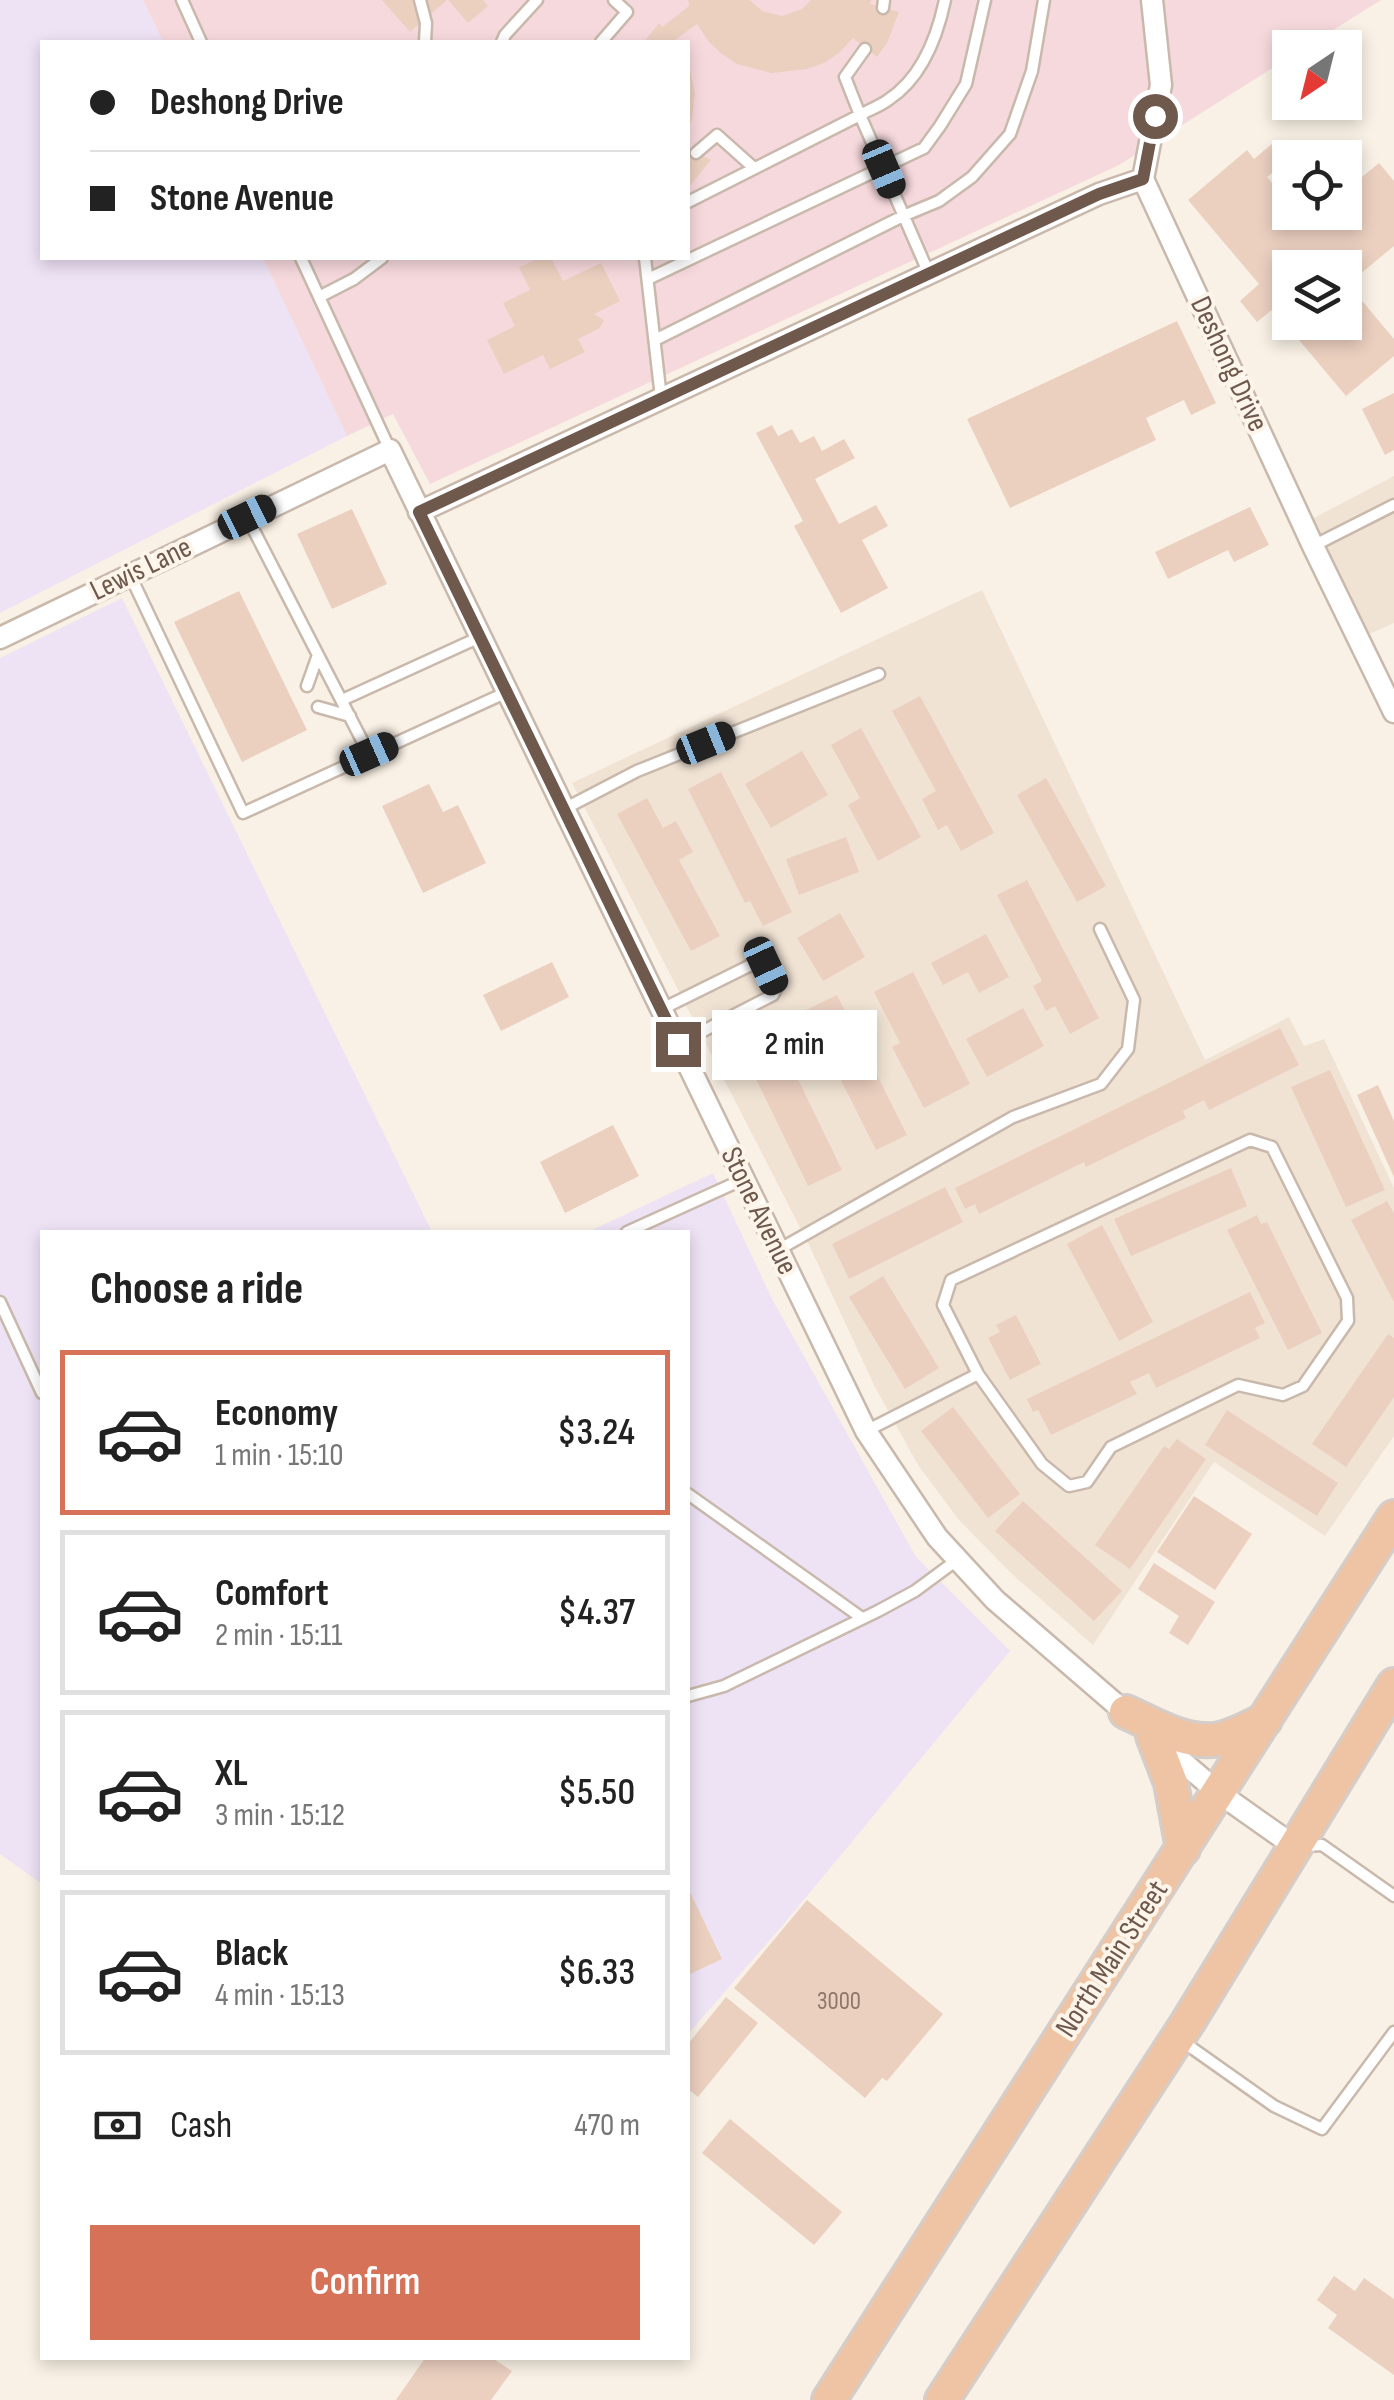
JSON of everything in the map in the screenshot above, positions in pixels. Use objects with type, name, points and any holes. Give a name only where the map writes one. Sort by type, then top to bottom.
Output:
[{"type":"highway","name":"North Main Street","points":[[829,2400],[1393,1521]]},
{"type":"highway","points":[[942,2400],[1178,2038],[1394,1685]]},
{"type":"highway","points":[[1126,1712],[1182,1736],[1202,1740],[1216,1740],[1265,1720]]},
{"type":"highway","points":[[1152,1736],[1171,1783],[1183,1849]]},
{"type":"street","points":[[419,512],[1099,194],[1143,179],[1161,85],[1152,0]]},
{"type":"street","name":"Deshong Drive","points":[[1143,179],[1394,712]]},
{"type":"street","name":"Stone Avenue","points":[[390,450],[866,1431],[937,1537],[995,1600],[1219,1793],[1294,1846]]},
{"type":"street","name":"Lewis Lane","points":[[0,638],[390,450]]},
{"type":"lane","points":[[182,0],[201,40]]},
{"type":"lane","points":[[420,0],[426,23],[425,40]]},
{"type":"lane","points":[[503,40],[537,0]]},
{"type":"lane","points":[[602,40],[627,12],[614,0]]},
{"type":"lane","points":[[690,201],[889,100],[909,82],[926,58],[945,0]]},
{"type":"lane","points":[[690,259],[924,148],[966,84],[985,0]]},
{"type":"lane","points":[[654,340],[939,201],[972,177],[1010,134],[1032,71],[1044,0]]},
{"type":"lane","points":[[865,49],[845,77],[929,274]]},
{"type":"lane","points":[[696,153],[717,135],[754,168]]},
{"type":"lane","points":[[302,260],[390,450]]},
{"type":"lane","points":[[319,298],[379,260]]},
{"type":"lane","points":[[645,260],[661,398]]},
{"type":"lane","points":[[648,279],[689,260]]},
{"type":"lane","points":[[1313,546],[1394,505]]},
{"type":"lane","points":[[247,517],[369,754]]},
{"type":"lane","points":[[130,574],[242,813],[506,692]]},
{"type":"lane","points":[[342,700],[480,636]]},
{"type":"lane","points":[[307,686],[318,654]]},
{"type":"lane","points":[[564,809],[638,771],[879,674]]},
{"type":"lane","points":[[318,706],[350,716]]},
{"type":"lane","points":[[778,1250],[1013,1117],[1101,1084],[1128,1049],[1134,1000],[1100,929]]},
{"type":"lane","points":[[661,1010],[758,962],[766,966],[776,989],[773,995],[678,1044]]},
{"type":"lane","points":[[1250,1140],[1272,1146],[1347,1298],[1348,1321],[1303,1386],[1284,1395],[1238,1385],[1111,1447],[1087,1482],[1069,1486],[1042,1464],[978,1374],[943,1305],[951,1280],[1250,1140]]},
{"type":"lane","points":[[631,1230],[744,1179]]},
{"type":"lane","points":[[0,1302],[40,1388]]},
{"type":"lane","points":[[866,1431],[978,1374]]},
{"type":"lane","points":[[690,1495],[862,1618]]},
{"type":"lane","points":[[690,1695],[724,1686],[862,1618],[915,1591],[958,1560]]},
{"type":"lane","points":[[1294,1846],[1322,1845],[1394,1896]]},
{"type":"lane","points":[[1178,2038],[1274,2106],[1322,2129],[1394,2032]]},
{"type":"shaded area","points":[[0,0],[143,0],[162,40],[40,40],[40,260],[264,260],[347,436],[0,613]]},
{"type":"shaded area","points":[[143,0],[1381,0],[1333,30],[1272,30],[1272,68],[1119,165],[430,484],[393,414],[347,436],[264,260],[690,260],[690,40],[162,40]]},
{"type":"shaded area","points":[[1394,476],[1394,623],[1367,635],[1312,519]]},
{"type":"shaded area","points":[[982,590],[1205,1060],[1289,1017],[1304,1046],[1324,1039],[1394,1188],[1394,1436],[1325,1536],[1214,1462],[1093,1645],[1011,1573],[959,1520],[918,1465],[874,1385],[809,1245],[572,783]]},
{"type":"shaded area","points":[[122,598],[431,1230],[40,1230],[40,1883],[0,1854],[0,658]]},
{"type":"shaded area","points":[[713,1173],[772,1299],[916,1557],[1010,1651],[690,2032],[690,1230],[592,1230]]},
{"type":"building","points":[[382,0],[447,0],[410,32]]},
{"type":"building","points":[[448,0],[483,0],[488,6],[468,23]]},
{"type":"building","points":[[688,0],[750,0],[762,11],[782,16],[802,9],[811,0],[871,0],[870,4],[899,12],[877,57],[853,38],[824,63],[772,73],[737,64],[709,42],[697,24],[675,40],[646,40],[659,23],[662,27],[689,6]]},
{"type":"building","points":[[690,70],[695,93],[690,124]]},
{"type":"building","points":[[1272,144],[1272,173],[1267,177],[1272,183],[1272,230],[1362,230],[1362,177],[1379,163],[1394,181],[1394,246],[1362,272],[1362,250],[1272,250],[1272,310],[1257,322],[1240,301],[1259,284],[1188,200],[1247,150],[1254,159]]},
{"type":"building","points":[[690,149],[711,160],[690,186]]},
{"type":"building","points":[[535,260],[552,260],[563,281],[601,263],[620,301],[594,314],[604,320],[600,328],[578,339],[585,352],[550,369],[543,355],[504,374],[487,340],[515,326],[503,303],[530,290],[519,267]]},
{"type":"building","points":[[1362,301],[1394,339],[1394,356],[1346,396],[1299,340],[1362,340]]},
{"type":"building","points":[[1177,321],[1216,403],[1191,415],[1184,400],[1146,418],[1156,440],[1010,508],[967,419]]},
{"type":"building","points":[[1394,393],[1394,450],[1385,455],[1362,409]]},
{"type":"building","points":[[772,425],[778,436],[792,429],[800,443],[814,436],[822,451],[844,439],[855,458],[815,479],[839,524],[876,505],[888,526],[862,540],[888,588],[841,613],[794,526],[803,521],[756,433]]},
{"type":"building","points":[[1250,507],[1269,545],[1234,562],[1228,550],[1168,579],[1155,552]]},
{"type":"building","points":[[352,509],[387,584],[332,609],[297,534]]},
{"type":"building","points":[[239,591],[307,730],[242,762],[174,622]]},
{"type":"building","points":[[920,696],[994,833],[961,851],[947,825],[938,830],[922,799],[936,791],[892,711]]},
{"type":"building","points":[[861,728],[921,837],[878,861],[848,805],[860,798],[831,745]]},
{"type":"building","points":[[802,751],[828,795],[771,828],[745,784]]},
{"type":"building","points":[[721,772],[792,912],[763,926],[750,901],[745,903],[688,789]]},
{"type":"building","points":[[1046,778],[1106,886],[1077,902],[1017,795]]},
{"type":"building","points":[[429,784],[443,812],[458,805],[486,863],[423,893],[382,806]]},
{"type":"building","points":[[647,798],[663,828],[676,821],[693,852],[679,860],[720,936],[691,951],[617,814]]},
{"type":"building","points":[[846,837],[859,872],[799,895],[786,859]]},
{"type":"building","points":[[1027,880],[1099,1018],[1070,1034],[1055,1006],[1046,1011],[1033,986],[1042,981],[997,895]]},
{"type":"building","points":[[840,913],[865,957],[823,981],[797,938]]},
{"type":"building","points":[[986,934],[1009,977],[979,993],[968,972],[943,985],[931,963]]},
{"type":"building","points":[[552,962],[569,997],[501,1031],[483,995]]},
{"type":"building","points":[[913,972],[970,1084],[924,1108],[892,1047],[900,1043],[874,992]]},
{"type":"building","points":[[837,995],[907,1135],[876,1150],[806,1010]]},
{"type":"building","points":[[1023,1008],[1044,1046],[987,1077],[966,1039]]},
{"type":"building","points":[[1280,1028],[1299,1065],[1209,1110],[1204,1100],[1183,1111],[1186,1118],[979,1214],[975,1204],[965,1209],[955,1188]]},
{"type":"building","points":[[774,1030],[842,1170],[808,1186],[740,1046]]},
{"type":"building","points":[[1330,1070],[1385,1190],[1346,1207],[1291,1087]]},
{"type":"building","points":[[1378,1085],[1394,1121],[1394,1177],[1357,1095]]},
{"type":"building","points":[[613,1125],[639,1176],[565,1213],[540,1162]]},
{"type":"building","points":[[1231,1168],[1247,1206],[1131,1256],[1114,1219]]},
{"type":"building","points":[[945,1187],[963,1222],[849,1279],[832,1244]]},
{"type":"building","points":[[1387,1201],[1394,1213],[1394,1302],[1351,1220]]},
{"type":"building","points":[[1257,1215],[1261,1224],[1267,1222],[1322,1333],[1288,1350],[1227,1230]]},
{"type":"building","points":[[1102,1225],[1153,1322],[1119,1341],[1067,1244]]},
{"type":"building","points":[[883,1276],[939,1368],[905,1389],[849,1297]]},
{"type":"building","points":[[1250,1292],[1265,1323],[1255,1328],[1260,1338],[1156,1388],[1149,1373],[1130,1382],[1137,1394],[1051,1435],[1038,1410],[1033,1412],[1027,1399]]},
{"type":"building","points":[[1016,1315],[1041,1364],[1010,1380],[988,1338],[1000,1332],[996,1325]]},
{"type":"building","points":[[1388,1334],[1394,1338],[1394,1397],[1346,1467],[1312,1444]]},
{"type":"building","points":[[953,1407],[1020,1494],[988,1518],[921,1431]]},
{"type":"building","points":[[1227,1410],[1338,1483],[1317,1516],[1205,1445]]},
{"type":"building","points":[[1177,1439],[1206,1459],[1130,1569],[1095,1545],[1164,1446],[1169,1449]]},
{"type":"building","points":[[1194,1496],[1252,1534],[1215,1590],[1157,1552]]},
{"type":"building","points":[[1023,1501],[1122,1591],[1094,1621],[995,1531]]},
{"type":"building","points":[[1154,1563],[1215,1602],[1188,1645],[1169,1633],[1179,1616],[1138,1589]]},
{"type":"building","points":[[690,1892],[722,1959],[690,1974]]},
{"type":"building","points":[[807,1900],[943,2014],[887,2081],[882,2078],[865,2098],[734,1988]]},
{"type":"building","points":[[726,1997],[758,2023],[698,2097],[690,2091],[690,2042]]},
{"type":"building","points":[[730,2119],[842,2212],[814,2245],[702,2153]]},
{"type":"building","points":[[1334,2276],[1355,2291],[1364,2278],[1394,2299],[1394,2375],[1328,2328],[1337,2315],[1317,2300]]},
{"type":"building","points":[[424,2360],[495,2360],[512,2371],[491,2400],[396,2400]]},
{"type":"route","points":[[678,1044],[419,512],[1099,194],[1143,179],[1155,116]]}]
